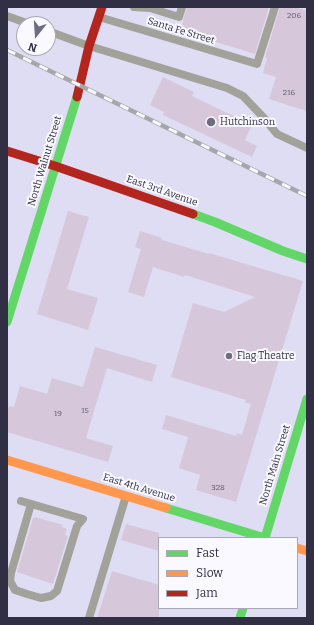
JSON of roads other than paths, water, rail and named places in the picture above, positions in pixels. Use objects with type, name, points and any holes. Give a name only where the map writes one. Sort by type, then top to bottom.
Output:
[{"type":"street","name":"North Walnut Street","points":[[7,322],[102,7]]},
{"type":"street","name":"East 3rd Avenue","points":[[7,151],[55,166],[215,222],[283,251],[307,259]]},
{"type":"street","name":"North Main Street","points":[[265,537],[307,399]]},
{"type":"street","name":"East 4th Avenue","points":[[7,460],[262,537]]},
{"type":"lane","points":[[134,7],[150,8],[179,17],[182,7]]},
{"type":"lane","name":"Santa Fe Street","points":[[100,17],[257,64],[275,7]]},
{"type":"lane","points":[[56,34],[89,46],[227,88],[243,96],[277,134],[307,148]]},
{"type":"lane","points":[[89,618],[126,496]]},
{"type":"lane","points":[[21,501],[83,519],[77,526],[57,592],[51,596],[41,598],[15,590],[10,581],[31,504]]},
{"type":"railway","points":[[7,50],[307,196]]},
{"type":"place","name":"Hutchinson","points":[[211,122]]},
{"type":"place","name":"Flag Theatre","points":[[229,356]]}]
